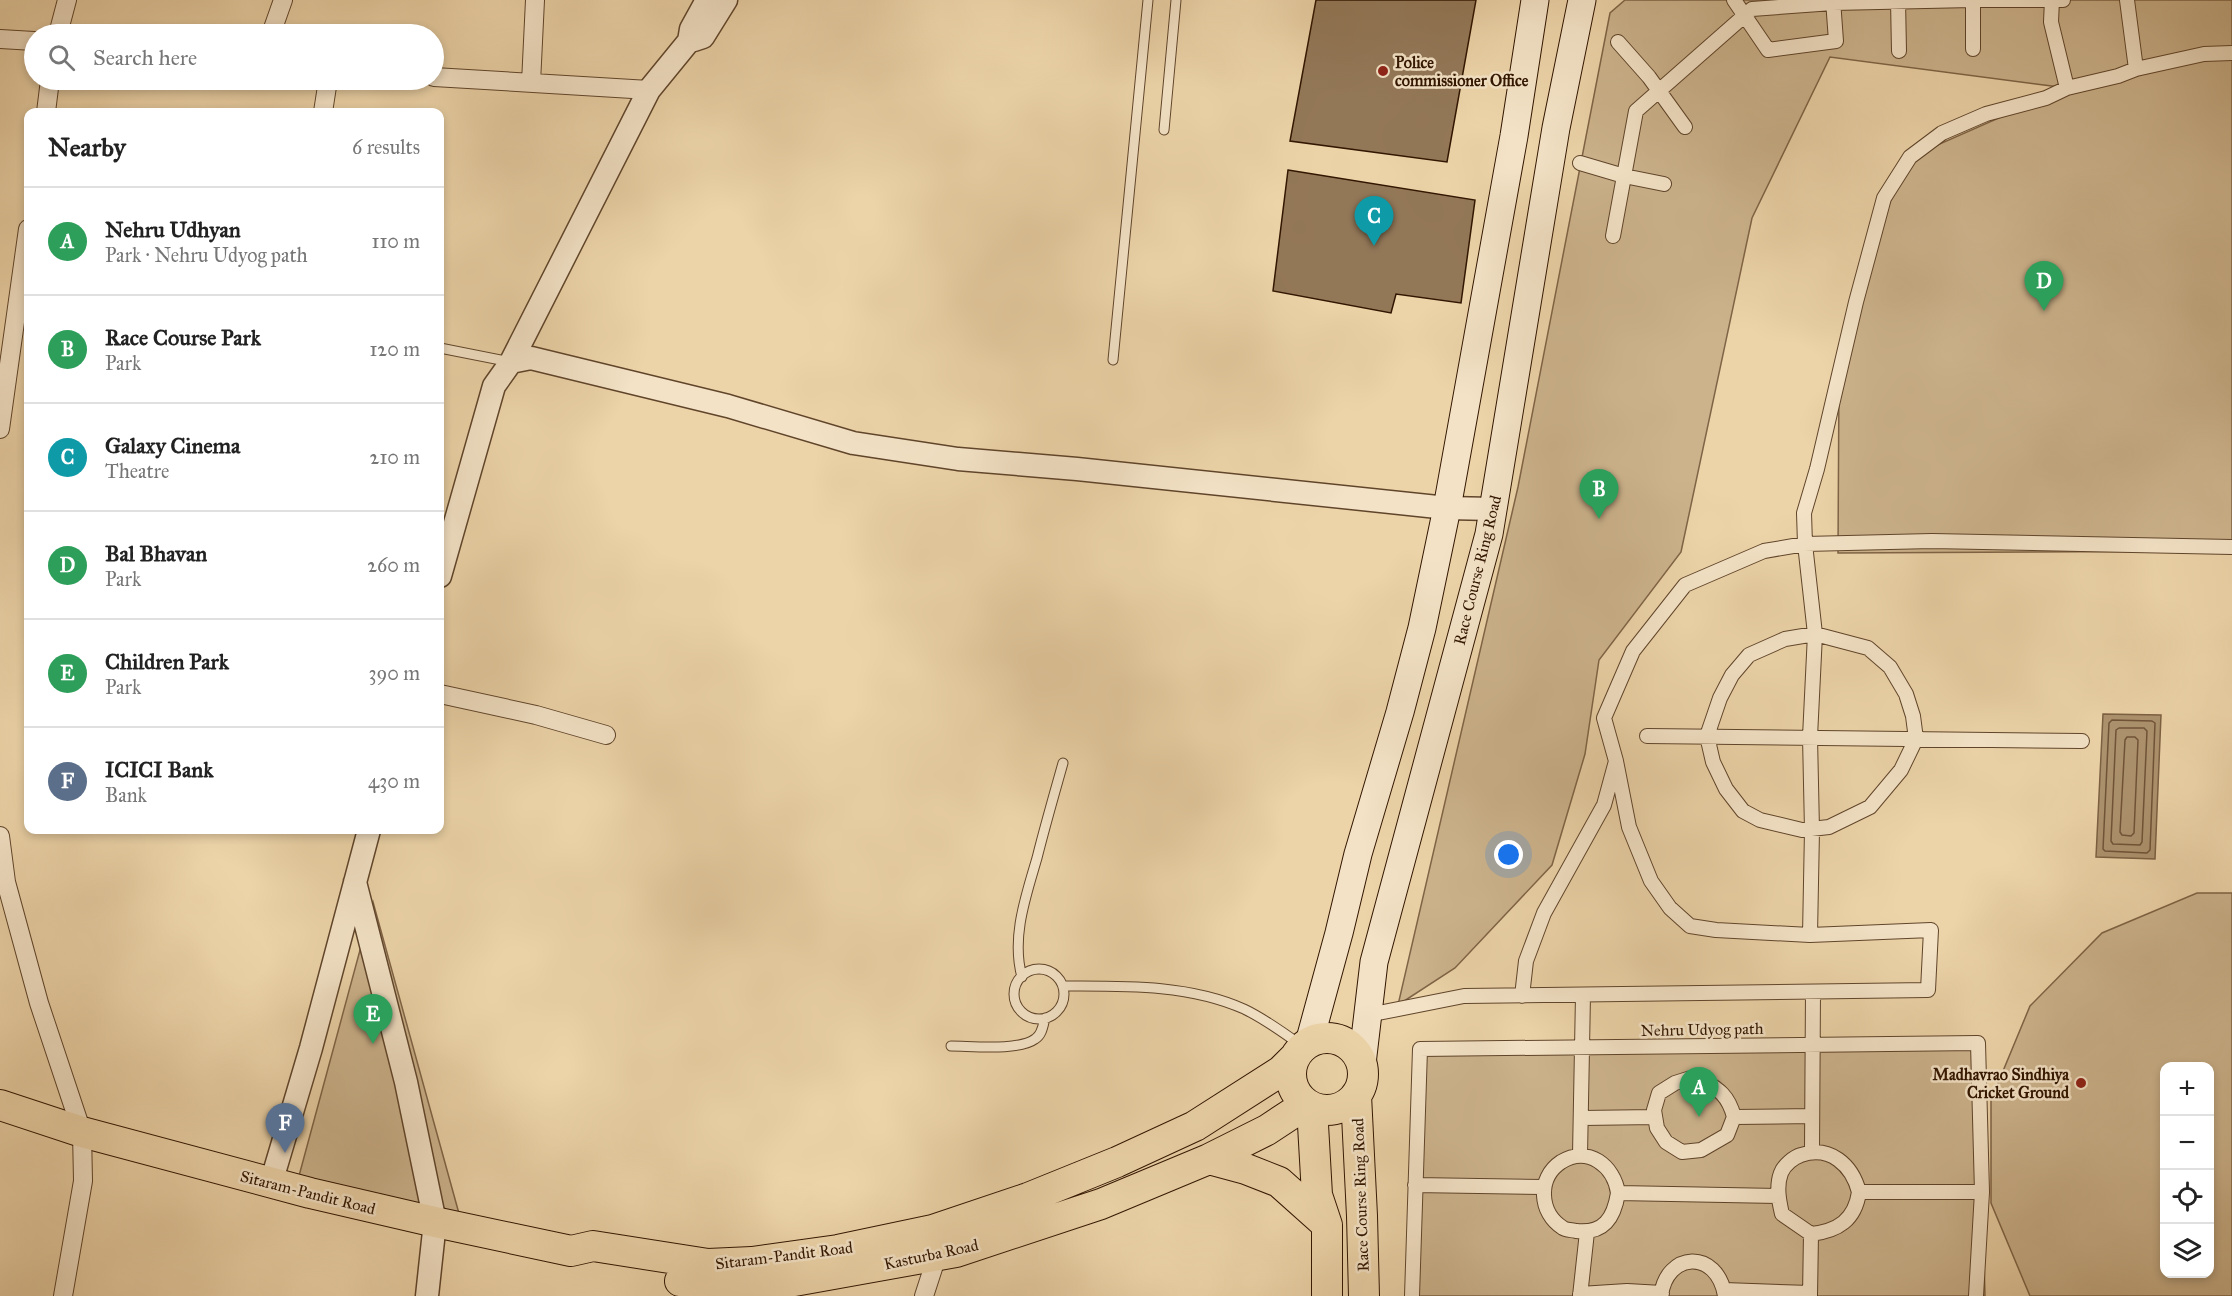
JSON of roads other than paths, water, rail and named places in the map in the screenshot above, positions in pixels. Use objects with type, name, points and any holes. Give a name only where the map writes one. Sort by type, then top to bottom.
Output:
[{"type":"main road","points":[[1301,1049],[1315,1039],[1329,1037],[1344,1042],[1355,1051],[1362,1064],[1362,1083],[1356,1095],[1340,1107],[1323,1110],[1309,1106],[1293,1087],[1290,1072],[1301,1049],[1339,933],[1358,854],[1422,628],[1447,507],[1514,136],[1535,0]]},
{"type":"main road","name":"Race Course Ring Road","points":[[1362,1064],[1374,962],[1489,534],[1556,128],[1582,0]]},
{"type":"main road","name":"Sitaram-Pandit Road","points":[[0,1106],[82,1132],[271,1183],[435,1222],[571,1251],[593,1246],[708,1264],[752,1262],[838,1250],[935,1243],[1038,1194],[1117,1162],[1195,1126],[1281,1071],[1301,1049]]},
{"type":"main road","name":"Race Course Ring Road","points":[[1356,1095],[1364,1296]]},
{"type":"main road","name":"Race Course Ring Road","points":[[1309,1106],[1317,1195],[1327,1225],[1328,1296]]},
{"type":"main road","name":"Kasturba Road","points":[[571,1251],[591,1264],[667,1279],[793,1290],[935,1243],[956,1252],[1101,1204],[1209,1160],[1309,1106]]},
{"type":"main road","points":[[1209,1160],[1246,1169],[1279,1182],[1327,1225]]},
{"type":"street","points":[[61,24],[67,0]]},
{"type":"street","points":[[275,24],[283,0]]},
{"type":"street","points":[[531,83],[535,0]]},
{"type":"street","points":[[444,562],[494,386],[511,362],[649,90],[689,41],[691,28],[707,0]]},
{"type":"street","points":[[689,41],[703,37],[726,0]]},
{"type":"street","points":[[1734,0],[1768,50],[1836,41],[1833,1]]},
{"type":"street","points":[[1898,0],[1899,51]]},
{"type":"street","points":[[1973,0],[1973,49]]},
{"type":"street","points":[[2052,0],[2051,22],[2067,88]]},
{"type":"street","points":[[1613,236],[1636,111],[1752,9],[1833,1],[2063,0]]},
{"type":"street","points":[[2127,0],[2136,69]]},
{"type":"street","points":[[0,39],[24,40]]},
{"type":"street","points":[[1618,42],[1659,91],[1685,127]]},
{"type":"street","points":[[1810,935],[1812,830],[1810,736],[1815,634],[1805,544],[1804,513],[1884,198],[1910,157],[1942,133],[1986,114],[2046,98],[2067,88],[2118,76],[2136,69],[2204,54],[2232,52]]},
{"type":"street","points":[[444,78],[649,90]]},
{"type":"street","points":[[46,108],[49,90]]},
{"type":"street","points":[[324,108],[326,90]]},
{"type":"street","points":[[1580,163],[1624,176],[1664,184]]},
{"type":"street","points":[[0,429],[5,360],[24,252]]},
{"type":"street","points":[[511,362],[531,358],[555,363],[728,406],[853,443],[958,459],[1447,507],[1493,509]]},
{"type":"street","points":[[1368,1015],[1464,996],[1928,990],[1931,930],[1810,935],[1728,931],[1690,926],[1670,908],[1651,881],[1629,827],[1616,761],[1604,718],[1633,651],[1685,585],[1764,551],[1805,544],[1932,542],[2232,547]]},
{"type":"street","points":[[1815,634],[1869,648],[1890,667],[1906,694],[1913,716],[1916,739],[1901,770],[1870,807],[1830,827],[1802,830],[1760,820],[1743,811],[1726,789],[1713,762],[1707,736],[1720,698],[1732,675],[1749,655],[1785,639],[1815,634]]},
{"type":"street","points":[[444,695],[536,715],[606,735]]},
{"type":"street","points":[[1647,735],[2082,741]]},
{"type":"street","points":[[1522,996],[1526,962],[1544,913],[1604,805],[1616,761]]},
{"type":"street","points":[[271,1183],[311,1048],[368,834]]},
{"type":"street","points":[[0,836],[3,881],[39,1003],[82,1132],[83,1181],[63,1296]]},
{"type":"street","points":[[355,882],[406,1082],[435,1222],[427,1296]]},
{"type":"street","points":[[1812,992],[1812,1151]]},
{"type":"street","points":[[1580,1155],[1583,994]]},
{"type":"street","name":"Nehru Udyog path","points":[[1412,1296],[1420,1048],[1978,1043],[1982,1192],[1976,1296]]},
{"type":"street","points":[[1697,1076],[1722,1092],[1731,1105],[1734,1117],[1727,1135],[1701,1150],[1682,1152],[1666,1142],[1657,1128],[1654,1110],[1659,1093],[1675,1083],[1697,1076]]},
{"type":"street","points":[[1734,1117],[1812,1116]]},
{"type":"street","points":[[1582,1119],[1655,1117]]},
{"type":"street","points":[[1812,1151],[1831,1154],[1848,1167],[1859,1192],[1857,1206],[1850,1217],[1828,1232],[1811,1234],[1782,1214],[1778,1196],[1781,1172],[1794,1157],[1812,1151]]},
{"type":"street","points":[[1580,1155],[1593,1157],[1607,1168],[1616,1180],[1618,1193],[1616,1209],[1611,1219],[1600,1227],[1587,1232],[1564,1229],[1552,1218],[1544,1202],[1543,1187],[1561,1162],[1580,1155]]},
{"type":"street","points":[[1415,1185],[1543,1187]]},
{"type":"street","points":[[1859,1192],[1982,1192]]},
{"type":"street","points":[[1618,1193],[1778,1196]]},
{"type":"street","points":[[1587,1232],[1580,1295],[1627,1291],[1661,1295],[1663,1283],[1674,1268],[1692,1261],[1713,1267],[1720,1278],[1724,1293],[1810,1295],[1811,1234]]},
{"type":"street","points":[[924,1296],[935,1243]]},
{"type":"lane","points":[[1113,360],[1148,0]]},
{"type":"lane","points":[[1164,130],[1176,0]]},
{"type":"lane","points":[[444,349],[511,362]]},
{"type":"lane","points":[[1022,977],[1017,948],[1021,916],[1063,763]]},
{"type":"lane","points":[[1036,970],[1045,970],[1058,979],[1063,986],[1063,1003],[1053,1016],[1029,1017],[1017,1006],[1014,991],[1022,977],[1036,970]]},
{"type":"lane","points":[[1063,986],[1135,987],[1190,993],[1220,1000],[1261,1019],[1301,1049]]},
{"type":"lane","points":[[951,1046],[1025,1044],[1036,1039],[1042,1030],[1045,1018]]},
{"type":"water","points":[[2103,714],[2161,715],[2155,859],[2096,857]]},
{"type":"place","name":"Police commissioner Office","points":[[1383,71]]},
{"type":"place","name":"Galaxy Cinema","points":[[1374,246]]},
{"type":"place","name":"Bal Bhavan","points":[[2044,311]]},
{"type":"place","name":"Race Course Park","points":[[1599,519]]},
{"type":"place","name":"Children Park","points":[[373,1044]]},
{"type":"place","name":"Madhavrao Sindhiya Cricket Ground","points":[[2081,1083]]},
{"type":"place","name":"Nehru Udhyan","points":[[1699,1117]]},
{"type":"place","name":"ICICI Bank","points":[[285,1153]]}]
